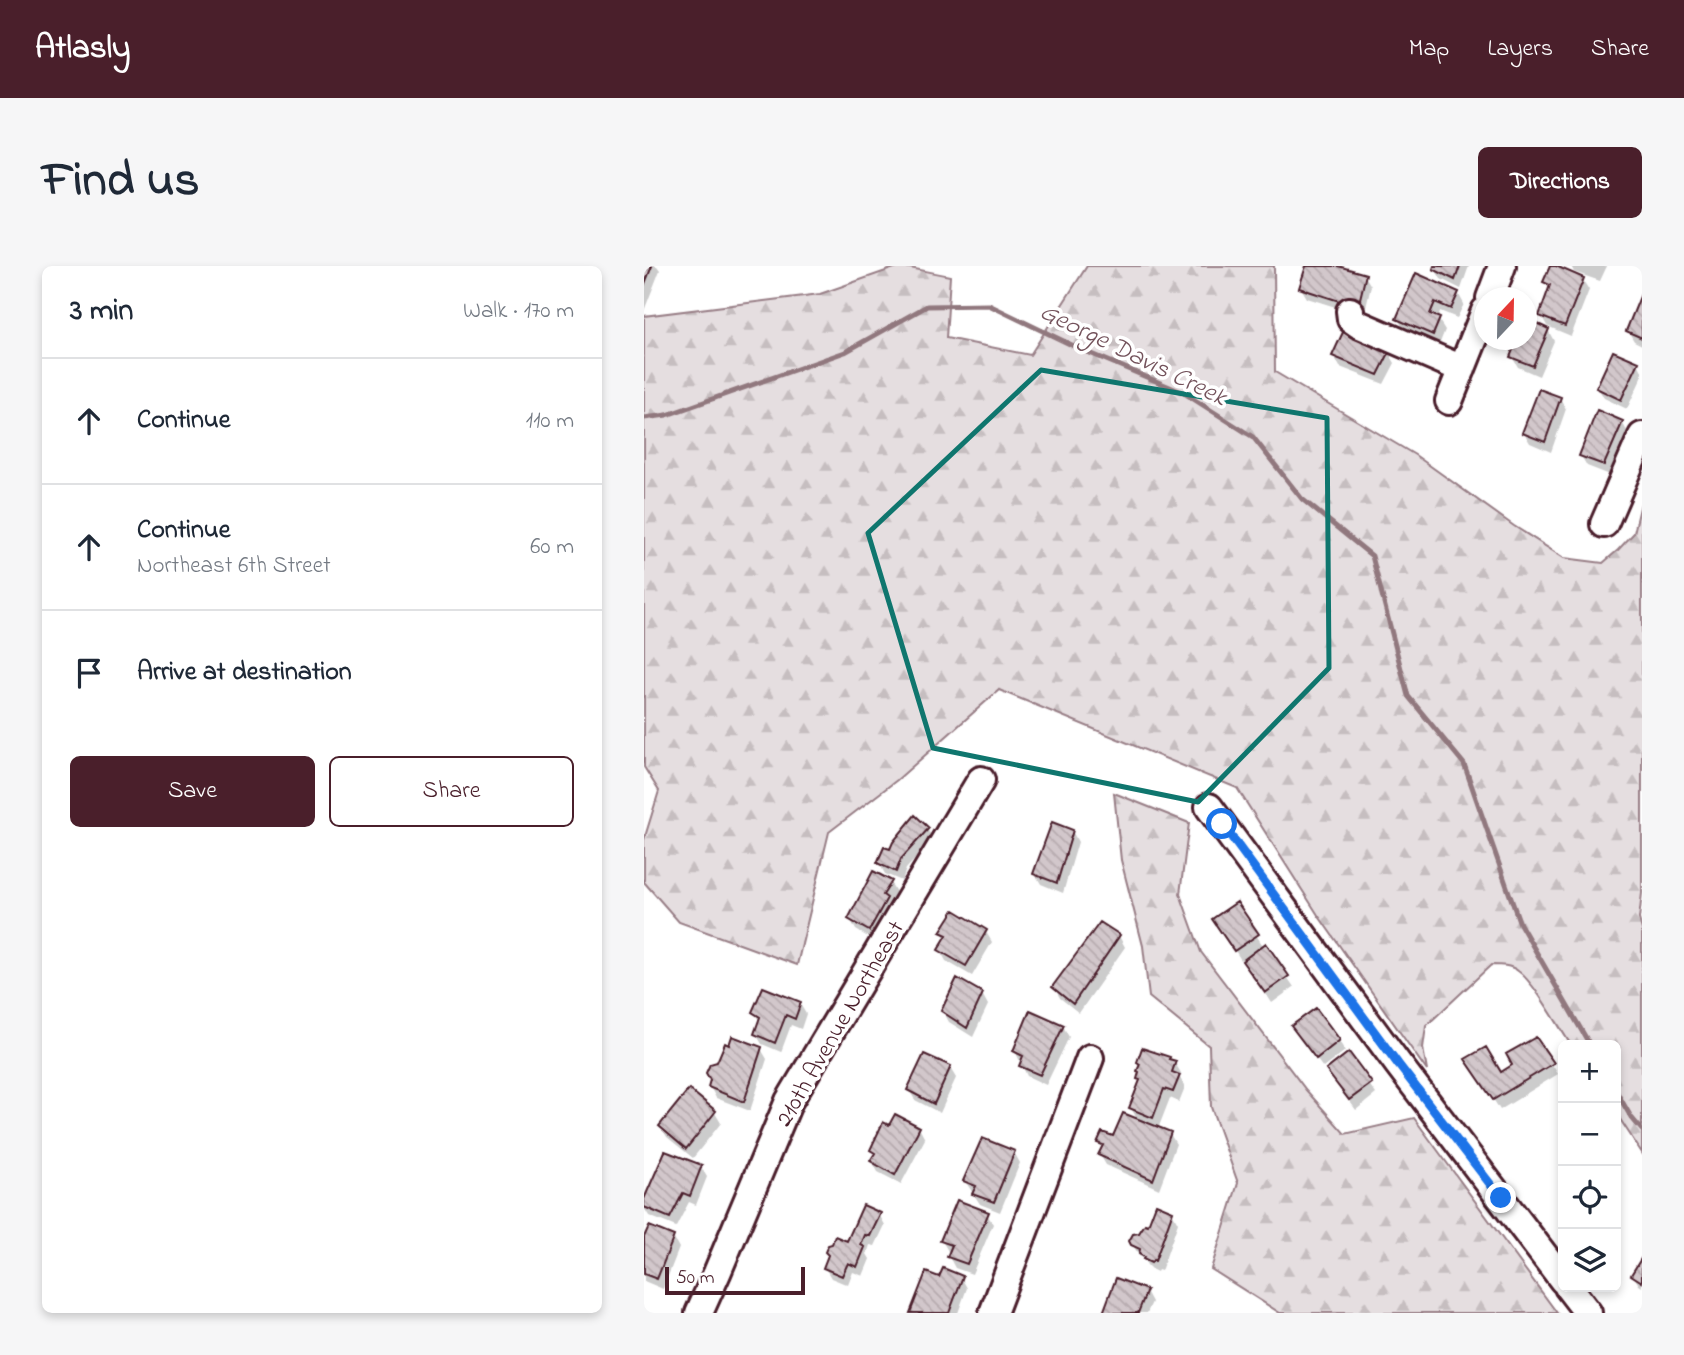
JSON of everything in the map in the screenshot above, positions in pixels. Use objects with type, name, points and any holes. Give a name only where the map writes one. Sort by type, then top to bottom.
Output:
[{"type":"street","points":[[1494,287],[1502,266]]},
{"type":"street","points":[[1350,311],[1351,319],[1358,324],[1462,369]]},
{"type":"street","points":[[1449,401],[1474,339]]},
{"type":"street","points":[[1604,524],[1642,436]]},
{"type":"street","name":"210th Avenue Northeast","points":[[699,1313],[789,1101],[981,780]]},
{"type":"street","points":[[1209,807],[1398,1064],[1558,1273]]},
{"type":"street","points":[[992,1313],[1090,1058]]},
{"type":"street","points":[[1572,1292],[1588,1313]]},
{"type":"highlighted area","points":[[1041,370],[1327,418],[1329,668],[1198,802],[933,748],[868,533]]},
{"type":"green space","points":[[900,266],[950,276],[946,338],[1030,355],[1087,266],[1274,266],[1275,372],[1415,455],[1514,526],[1564,558],[1603,563],[1634,533],[1642,499],[1642,893],[1639,919],[1642,930],[1642,1153],[1621,1121],[1621,1040],[1568,1040],[1539,995],[1518,971],[1509,966],[1491,965],[1426,1026],[1423,1048],[1427,1071],[1318,915],[1237,788],[999,690],[897,780],[829,832],[797,965],[679,922],[644,882],[644,840],[659,791],[644,767],[644,316],[820,294]]},
{"type":"green space","points":[[1114,793],[1189,823],[1180,894],[1201,952],[1306,1090],[1345,1134],[1414,1118],[1557,1313],[1280,1313],[1211,1269],[1238,1183],[1211,1107],[1209,1046],[1149,997],[1143,946],[1121,860]]},
{"type":"building","points":[[644,266],[652,266],[644,286]]},
{"type":"building","points":[[1306,266],[1338,266],[1366,274],[1358,307],[1299,288]]},
{"type":"building","points":[[1434,266],[1460,266],[1455,280],[1433,269]]},
{"type":"building","points":[[1550,266],[1584,278],[1565,326],[1539,316],[1550,285],[1543,282]]},
{"type":"building","points":[[1416,273],[1459,292],[1451,309],[1435,302],[1430,314],[1440,318],[1433,335],[1396,319]]},
{"type":"building","points":[[1642,294],[1642,338],[1626,331]]},
{"type":"building","points":[[1537,324],[1549,329],[1533,366],[1510,357],[1513,350],[1537,350]]},
{"type":"building","points":[[1343,332],[1390,351],[1378,375],[1332,356]]},
{"type":"building","points":[[1613,351],[1639,362],[1621,400],[1596,388]]},
{"type":"building","points":[[1539,389],[1561,397],[1545,442],[1522,433]]},
{"type":"building","points":[[1597,410],[1623,421],[1604,465],[1579,456]]},
{"type":"building","points":[[915,815],[929,828],[901,859],[896,872],[877,863],[884,847],[890,849]]},
{"type":"building","points":[[1052,822],[1073,830],[1057,883],[1033,874]]},
{"type":"building","points":[[873,871],[892,881],[883,895],[887,898],[869,931],[848,919]]},
{"type":"building","points":[[1237,902],[1259,934],[1234,951],[1212,919]]},
{"type":"building","points":[[954,910],[987,930],[966,966],[938,950],[947,935],[940,932]]},
{"type":"building","points":[[1100,922],[1120,935],[1073,1004],[1052,987]]},
{"type":"building","points":[[1266,943],[1289,976],[1265,993],[1242,961]]},
{"type":"building","points":[[957,978],[983,993],[967,1028],[941,1011]]},
{"type":"building","points":[[763,987],[801,1002],[795,1019],[786,1015],[775,1043],[754,1034],[760,1017],[752,1012]]},
{"type":"building","points":[[1316,1008],[1340,1040],[1316,1059],[1291,1026]]},
{"type":"building","points":[[1030,1010],[1064,1025],[1040,1075],[1019,1066],[1023,1056],[1013,1051]]},
{"type":"building","points":[[732,1036],[762,1047],[744,1102],[708,1087],[710,1080],[706,1073],[710,1064],[717,1062],[725,1043],[729,1045]]},
{"type":"building","points":[[1536,1037],[1554,1063],[1493,1100],[1465,1059],[1486,1047],[1501,1072],[1512,1065],[1506,1054]]},
{"type":"building","points":[[1142,1048],[1176,1061],[1172,1072],[1180,1075],[1173,1092],[1164,1089],[1153,1118],[1129,1108],[1140,1080],[1137,1079],[1140,1064],[1137,1062]]},
{"type":"building","points":[[1349,1052],[1372,1083],[1349,1100],[1326,1070]]},
{"type":"building","points":[[924,1054],[951,1066],[934,1104],[907,1090]]},
{"type":"building","points":[[689,1089],[716,1111],[686,1149],[659,1126]]},
{"type":"building","points":[[1123,1113],[1171,1132],[1153,1180],[1098,1155],[1103,1145],[1097,1143],[1102,1132],[1113,1136]]},
{"type":"building","points":[[895,1114],[920,1127],[895,1175],[870,1161],[875,1153],[870,1150],[883,1122],[889,1125]]},
{"type":"building","points":[[982,1138],[1015,1151],[994,1202],[972,1194],[976,1186],[963,1181]]},
{"type":"building","points":[[665,1151],[702,1165],[690,1196],[683,1193],[670,1218],[644,1207],[644,1199]]},
{"type":"building","points":[[957,1200],[989,1212],[967,1264],[947,1257],[952,1245],[940,1241]]},
{"type":"building","points":[[1156,1204],[1173,1211],[1155,1261],[1151,1263],[1143,1259],[1139,1254],[1140,1249],[1129,1241],[1133,1234],[1139,1233],[1145,1224],[1148,1225]]},
{"type":"building","points":[[863,1205],[881,1213],[870,1236],[865,1235],[861,1245],[865,1247],[857,1267],[848,1263],[842,1276],[823,1268],[828,1255],[825,1252],[828,1245],[832,1244],[835,1236],[847,1241]]},
{"type":"building","points":[[649,1226],[674,1236],[657,1279],[644,1274],[644,1237]]},
{"type":"building","points":[[1642,1257],[1642,1282],[1631,1275]]},
{"type":"building","points":[[943,1268],[963,1276],[949,1313],[910,1313],[926,1272],[939,1277]]},
{"type":"building","points":[[1116,1278],[1147,1290],[1138,1313],[1103,1313]]},
{"type":"waterway","name":"George Davis Creek","points":[[644,418],[667,415],[845,352],[927,306],[989,305],[1078,348],[1184,393],[1253,437],[1302,499],[1372,556],[1408,696],[1464,764],[1520,924],[1587,1040]]},
{"type":"waterway","name":"George Davis Creek","points":[[1621,1100],[1642,1130]]},
{"type":"route","points":[[1222,824],[1398,1064],[1501,1198]]}]
